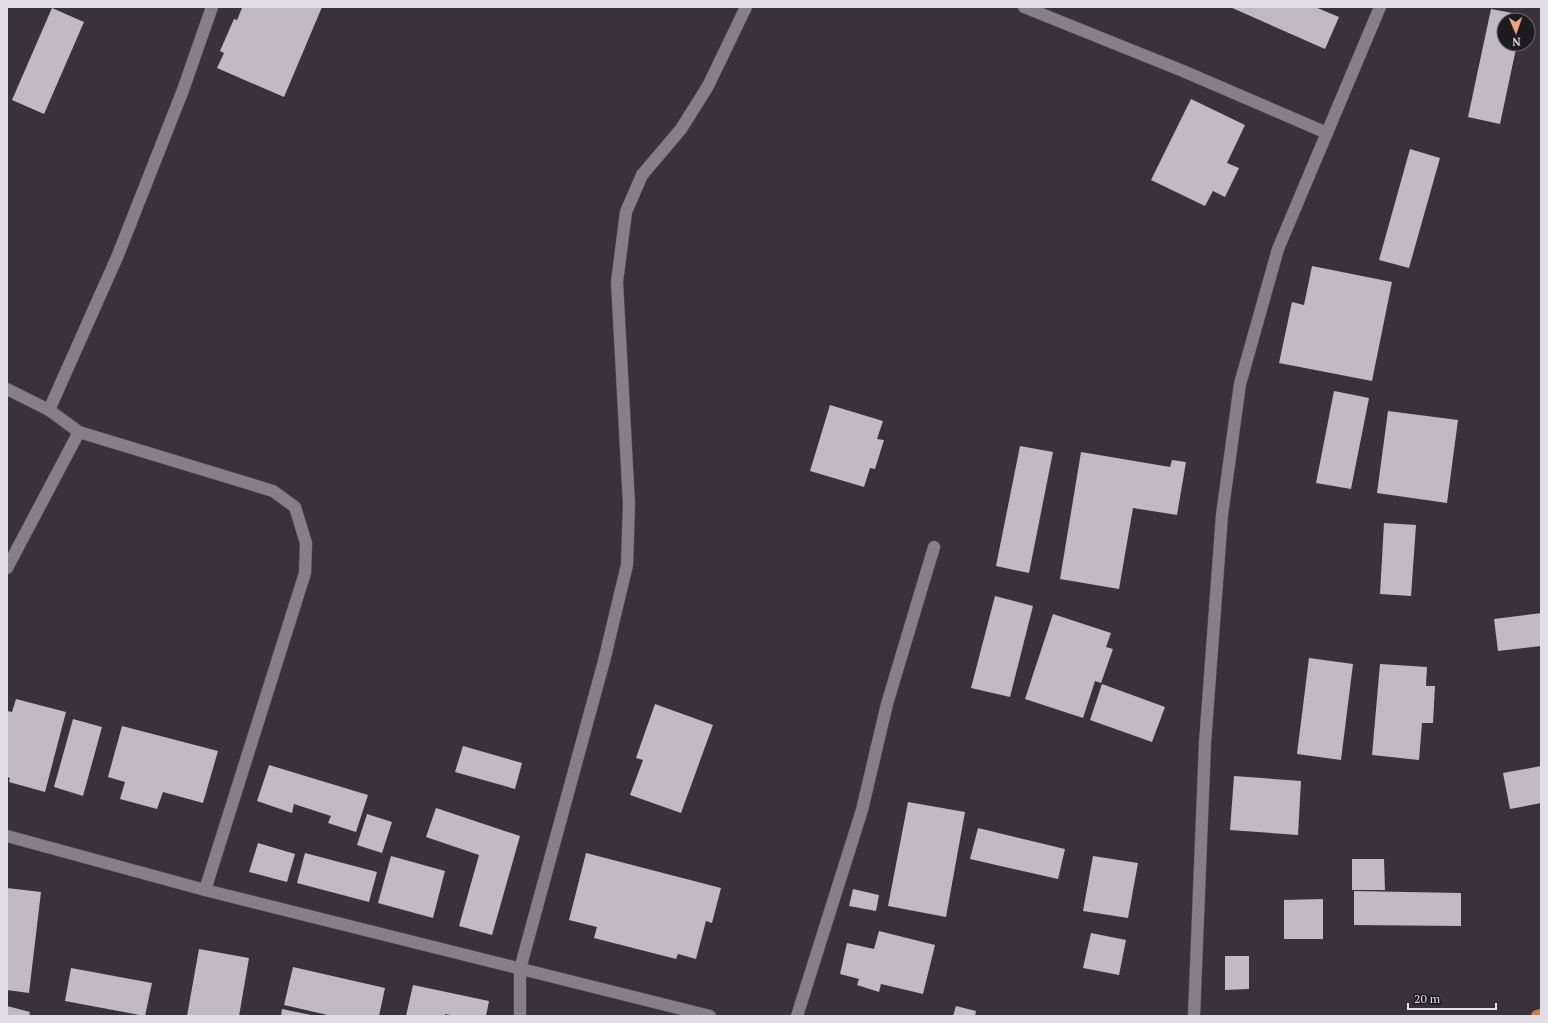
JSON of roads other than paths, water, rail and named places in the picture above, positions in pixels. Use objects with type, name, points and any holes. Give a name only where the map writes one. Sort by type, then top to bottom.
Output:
[{"type":"highway","points":[[1537,1016],[1541,1015]]},
{"type":"street","points":[[49,410],[118,255],[183,90],[212,7]]},
{"type":"street","points":[[520,1016],[520,969],[604,662],[627,565],[629,504],[617,282],[626,212],[642,175],[681,129],[708,86],[746,7]]},
{"type":"street","points":[[1024,7],[1183,71],[1328,133]]},
{"type":"street","points":[[1194,1016],[1207,712],[1222,515],[1240,384],[1278,249],[1380,7]]},
{"type":"street","points":[[7,390],[49,410],[80,432],[273,491],[295,507],[306,543],[305,573],[277,655],[205,890]]},
{"type":"street","points":[[7,568],[80,432]]},
{"type":"street","points":[[798,1016],[862,810],[887,704],[934,547]]},
{"type":"street","points":[[7,836],[205,890],[710,1016]]}]
